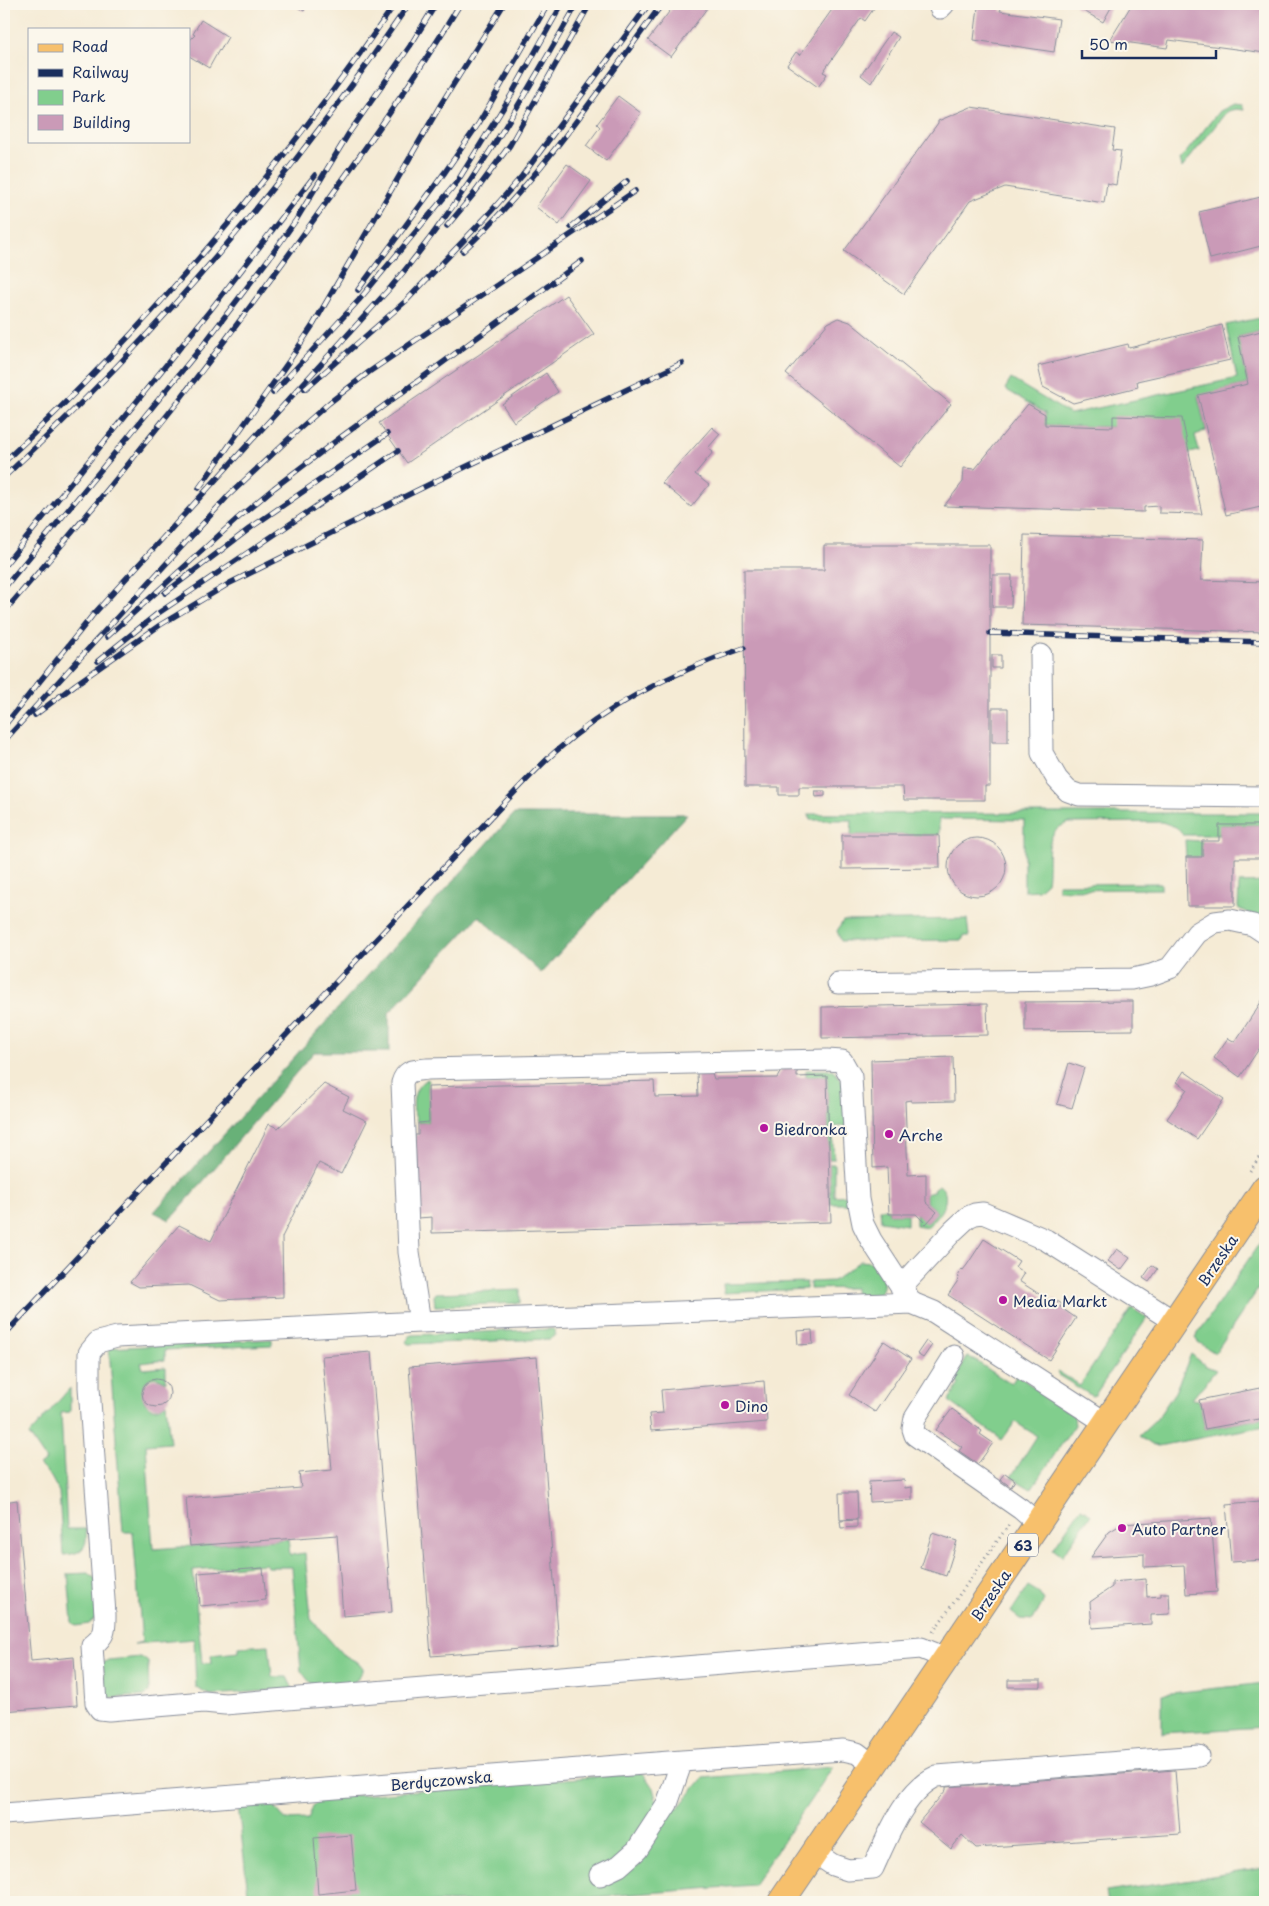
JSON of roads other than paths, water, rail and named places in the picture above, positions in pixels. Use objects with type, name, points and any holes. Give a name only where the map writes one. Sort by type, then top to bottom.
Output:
[{"type":"main road","name":"Brzeska","points":[[781,1902],[1265,1188]]},
{"type":"street","points":[[1041,655],[1042,753],[1057,779],[1068,791],[1079,796],[1265,797]]},
{"type":"street","points":[[838,983],[1132,979],[1170,968],[1197,932],[1215,922],[1230,920],[1253,925],[1265,933]]},
{"type":"street","points":[[420,1322],[409,1252],[402,1083],[404,1076],[408,1072],[427,1068],[842,1061],[851,1077],[858,1199],[863,1224],[906,1295],[1106,1423]]},
{"type":"street","points":[[946,1658],[921,1648],[225,1704],[204,1702],[109,1710],[100,1709],[96,1704],[92,1646],[101,1639],[104,1631],[105,1614],[89,1387],[89,1353],[98,1342],[117,1337],[906,1295],[963,1222],[975,1214],[983,1213],[1046,1240],[1175,1322]]},
{"type":"street","points":[[954,1356],[915,1418],[913,1429],[915,1435],[1015,1505],[1038,1524]]},
{"type":"street","name":"Berdyczowska","points":[[4,1814],[843,1750],[857,1753],[874,1766]]},
{"type":"street","points":[[815,1853],[833,1865],[848,1870],[873,1868],[909,1800],[927,1781],[937,1776],[1199,1756]]},
{"type":"street","points":[[600,1875],[619,1866],[637,1850],[667,1804],[682,1761]]},
{"type":"railway","points":[[4,462],[111,356],[212,243],[306,126],[395,4]]},
{"type":"railway","points":[[4,477],[115,368],[169,311],[220,252],[318,131],[409,4]]},
{"type":"railway","points":[[4,588],[204,344],[270,257],[296,220],[349,133],[410,46],[436,4]]},
{"type":"railway","points":[[4,612],[162,423],[237,325],[387,116],[460,4]]},
{"type":"railway","points":[[199,488],[313,325],[441,104],[504,4]]},
{"type":"railway","points":[[358,290],[479,123],[548,4]]},
{"type":"railway","points":[[273,393],[359,300],[457,182],[510,97],[562,4]]},
{"type":"railway","points":[[4,726],[92,616],[391,287],[418,254],[491,150],[577,4]]},
{"type":"railway","points":[[447,226],[510,145],[590,4]]},
{"type":"railway","points":[[305,389],[407,300],[486,217],[522,176],[649,4]]},
{"type":"railway","points":[[463,251],[518,194],[544,163],[662,4]]},
{"type":"railway","points":[[4,566],[212,308],[315,175]]},
{"type":"railway","points":[[571,227],[627,181]]},
{"type":"railway","points":[[4,741],[229,495],[329,403],[369,372],[635,191]]},
{"type":"railway","points":[[107,637],[238,518],[274,488],[582,261]]},
{"type":"railway","points":[[35,715],[160,625],[230,583],[432,483],[682,363]]},
{"type":"railway","points":[[165,593],[253,526],[387,434]]},
{"type":"railway","points":[[98,661],[157,614],[398,451]]},
{"type":"railway","points":[[990,633],[1265,642]]},
{"type":"railway","points":[[4,1335],[547,759],[598,718],[644,690],[693,667],[744,648]]},
{"type":"place","name":"Biedronka","points":[[764,1128]]},
{"type":"place","name":"Arche","points":[[889,1134]]},
{"type":"place","name":"Media Markt","points":[[1003,1300]]},
{"type":"place","name":"Dino","points":[[725,1405]]},
{"type":"place","name":"Auto Partner","points":[[1122,1528]]}]
